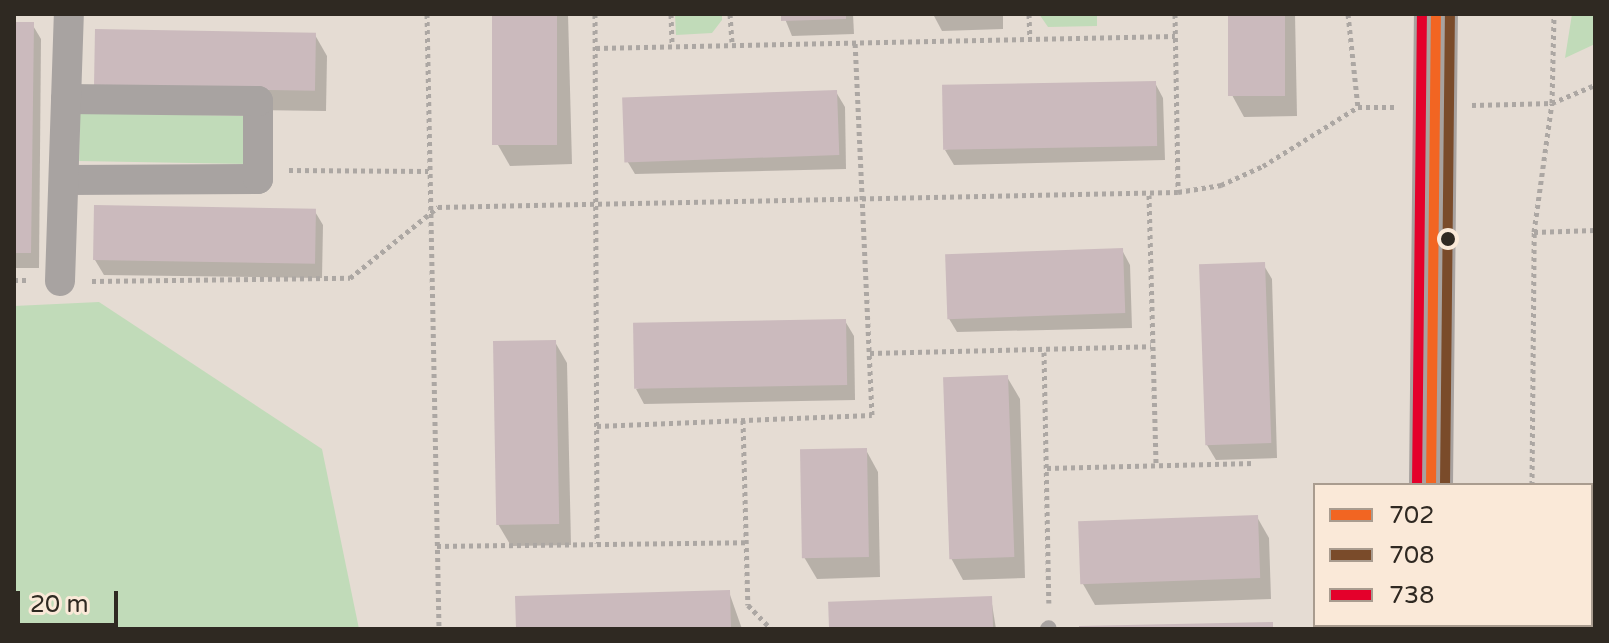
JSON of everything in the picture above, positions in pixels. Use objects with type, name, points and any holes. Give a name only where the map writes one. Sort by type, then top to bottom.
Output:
[{"type":"street","points":[[60,281],[69,14]]},
{"type":"street","points":[[1431,483],[1436,14]]},
{"type":"street","points":[[65,180],[258,179],[258,101],[66,99]]},
{"type":"path","points":[[427,14],[428,213],[439,629]]},
{"type":"path","points":[[595,14],[599,199],[597,543]]},
{"type":"path","points":[[671,14],[672,45]]},
{"type":"path","points":[[730,14],[732,42]]},
{"type":"path","points":[[1029,14],[1030,37]]},
{"type":"path","points":[[1175,14],[1178,192]]},
{"type":"path","points":[[1348,14],[1358,107]]},
{"type":"path","points":[[1532,483],[1534,232],[1552,103],[1554,14]]},
{"type":"path","points":[[596,48],[732,42],[1175,36]]},
{"type":"path","points":[[597,426],[872,415],[855,42]]},
{"type":"path","points":[[1462,105],[1552,103],[1595,85]]},
{"type":"path","points":[[14,280],[331,282],[369,270],[428,213],[599,199],[1149,195],[1178,192],[1221,185],[1263,166],[1358,107],[1411,107]]},
{"type":"path","points":[[258,170],[428,171]]},
{"type":"path","points":[[1149,195],[1156,464]]},
{"type":"path","points":[[1534,232],[1595,230]]},
{"type":"path","points":[[870,353],[1044,352],[1151,346]]},
{"type":"path","points":[[1044,352],[1049,629]]},
{"type":"path","points":[[743,420],[748,605],[771,629]]},
{"type":"path","points":[[1047,468],[1254,463]]},
{"type":"path","points":[[437,546],[747,542]]},
{"type":"green space","points":[[675,14],[722,14],[722,20],[712,33],[676,35]]},
{"type":"green space","points":[[1039,14],[1097,14],[1097,26],[1048,27]]},
{"type":"green space","points":[[1572,14],[1595,14],[1595,44],[1565,58]]},
{"type":"green space","points":[[80,113],[248,116],[247,164],[79,161]]},
{"type":"green space","points":[[99,302],[322,449],[359,629],[14,629],[14,306]]},
{"type":"building","points":[[492,14],[557,14],[557,145],[492,145]]},
{"type":"building","points":[[781,14],[846,14],[846,19],[781,21]]},
{"type":"building","points":[[1228,14],[1285,14],[1285,96],[1228,96]]},
{"type":"building","points":[[14,22],[34,22],[31,253],[14,253]]},
{"type":"building","points":[[95,29],[316,33],[315,91],[94,87]]},
{"type":"building","points":[[1156,81],[1157,146],[943,150],[942,85]]},
{"type":"building","points":[[837,90],[839,155],[624,162],[622,98]]},
{"type":"building","points":[[94,205],[316,209],[315,264],[93,260]]},
{"type":"building","points":[[1123,248],[1125,313],[947,319],[945,254]]},
{"type":"building","points":[[1265,262],[1271,443],[1205,445],[1199,264]]},
{"type":"building","points":[[846,319],[847,385],[634,389],[633,323]]},
{"type":"building","points":[[556,340],[559,524],[496,525],[493,341]]},
{"type":"building","points":[[1008,375],[1014,557],[949,559],[943,377]]},
{"type":"building","points":[[867,448],[869,557],[802,558],[800,449]]},
{"type":"building","points":[[1258,515],[1260,578],[1080,584],[1078,521]]},
{"type":"building","points":[[730,590],[731,629],[516,629],[515,596]]},
{"type":"building","points":[[992,596],[993,629],[829,629],[828,602]]},
{"type":"building","points":[[1273,622],[1273,629],[1079,629],[1079,626]]},
{"type":"transit line","name":"738","points":[[1417,483],[1422,14]]},
{"type":"transit line","name":"702","points":[[1431,483],[1436,14]]},
{"type":"transit line","name":"708","points":[[1445,483],[1450,14]]}]
